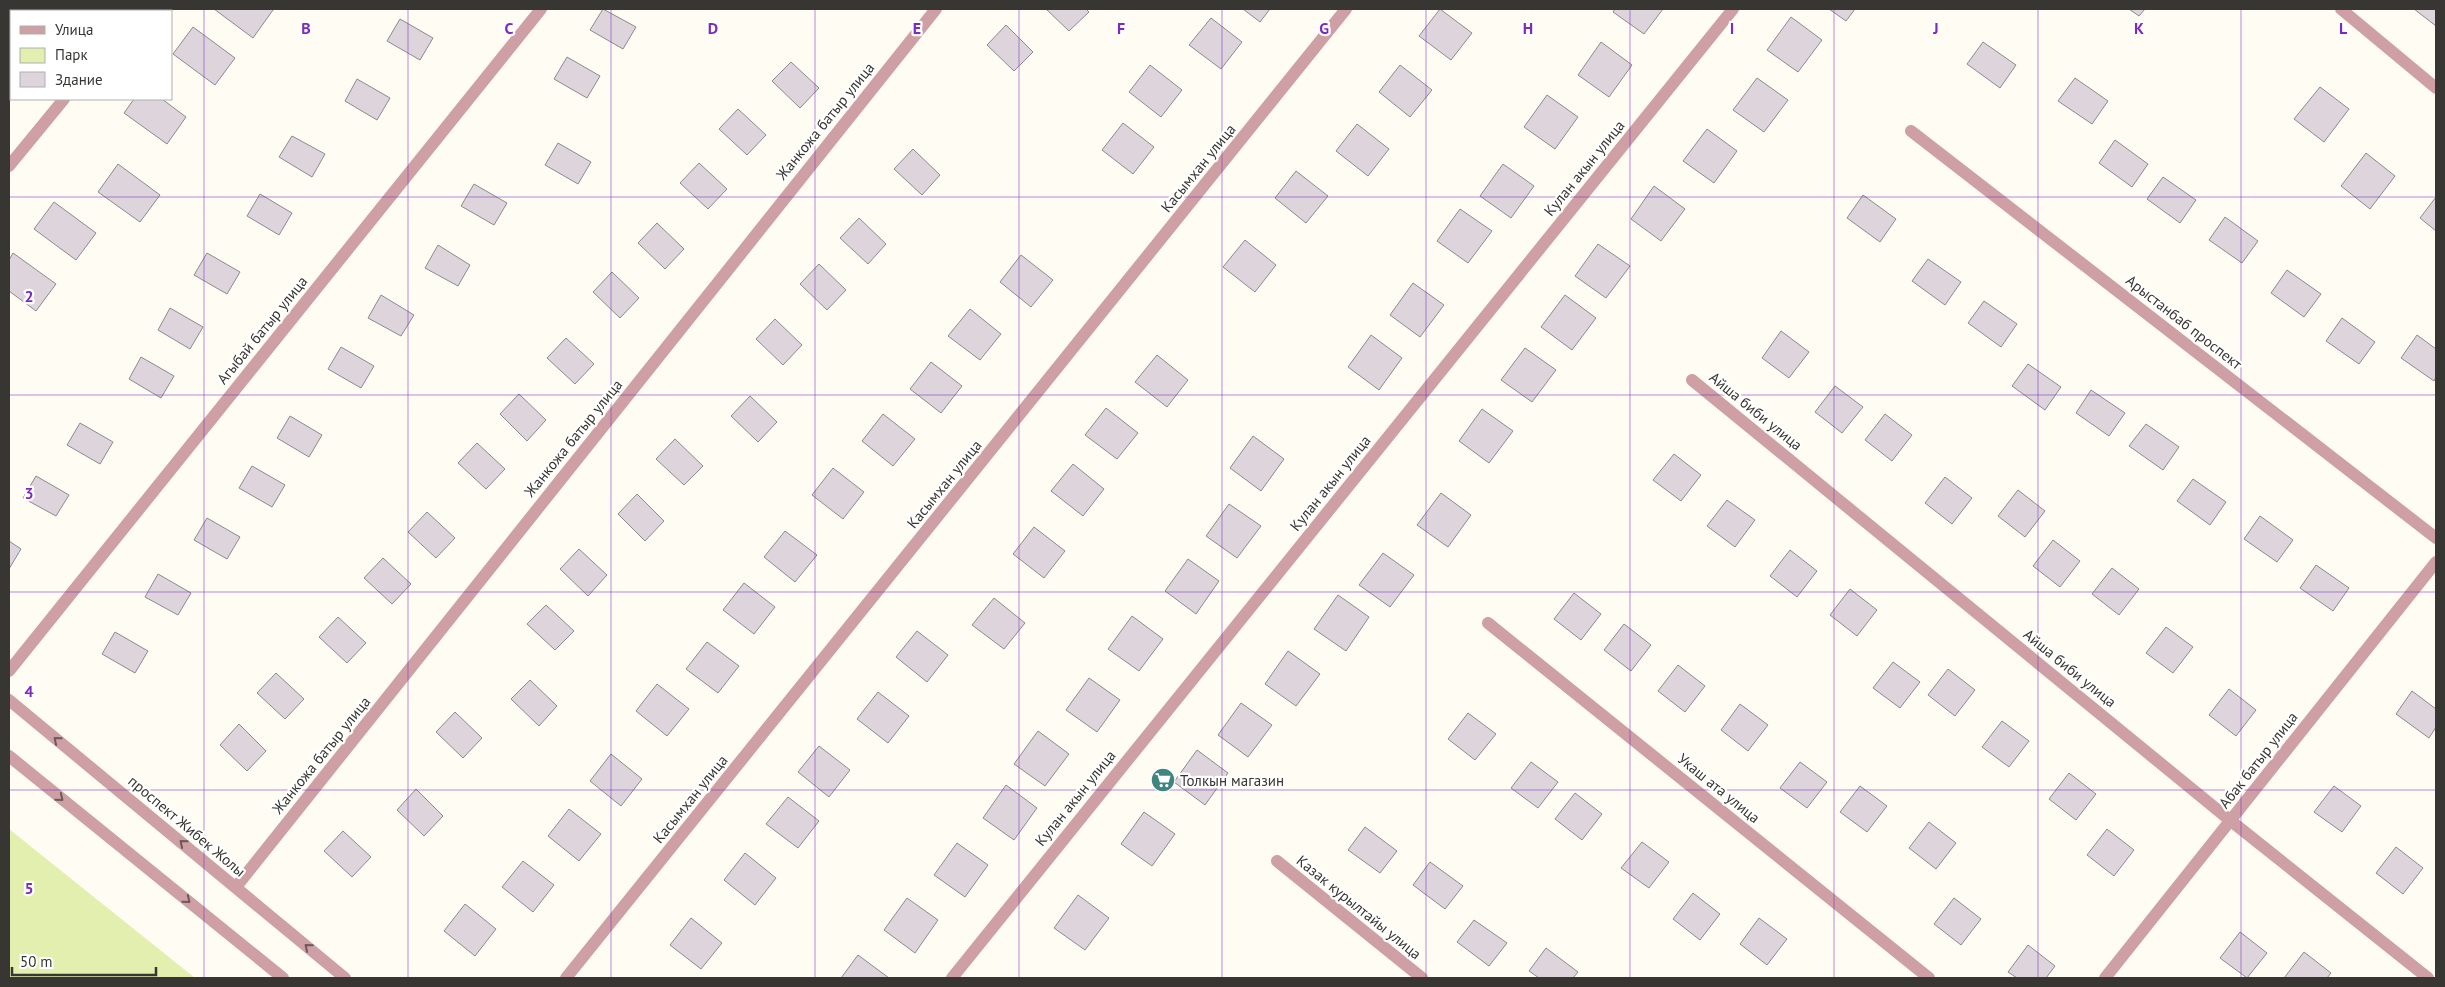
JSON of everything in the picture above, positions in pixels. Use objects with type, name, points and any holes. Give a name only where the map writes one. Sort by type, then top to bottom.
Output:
[{"type":"street","name":"Агыбай батыр улица","points":[[9,671],[541,9]]},
{"type":"street","name":"Жанкожа батыр улица","points":[[236,887],[936,9]]},
{"type":"street","name":"Касымхан улица","points":[[566,978],[1346,9]]},
{"type":"street","name":"Кулан акын улица","points":[[952,978],[1734,9]]},
{"type":"street","points":[[2340,9],[2436,88]]},
{"type":"street","points":[[9,166],[63,100]]},
{"type":"street","name":"Арыстанбаб проспект","points":[[1911,131],[2436,538]]},
{"type":"street","name":"Айша биби улица","points":[[1692,380],[2231,820],[2428,978]]},
{"type":"street","name":"Абак батыр улица","points":[[2105,978],[2436,562]]},
{"type":"street","name":"Укаш ата улица","points":[[1488,623],[1930,978]]},
{"type":"street","name":"проспект Жибек Жолы","points":[[9,700],[345,978]]},
{"type":"street","points":[[9,756],[284,978]]},
{"type":"street","name":"Казак курылтайы улица","points":[[1276,861],[1422,978]]},
{"type":"green space","points":[[9,829],[195,978],[9,978]]},
{"type":"building","points":[[9,9],[26,9],[10,10]]},
{"type":"building","points":[[214,9],[271,9],[273,10],[253,38]]},
{"type":"building","points":[[603,9],[636,27],[623,49],[590,30]]},
{"type":"building","points":[[1046,9],[1086,9],[1089,12],[1069,31]]},
{"type":"building","points":[[1243,9],[1270,9],[1260,22]]},
{"type":"building","points":[[1440,9],[1472,33],[1451,60],[1419,36]]},
{"type":"building","points":[[1615,9],[1663,9],[1644,34],[1613,12]]},
{"type":"building","points":[[1829,9],[1855,9],[1846,21]]},
{"type":"building","points":[[2129,9],[2145,9],[2139,16]]},
{"type":"building","points":[[2414,9],[2436,9],[2436,26]]},
{"type":"building","points":[[1791,17],[1822,40],[1798,72],[1767,50]]},
{"type":"building","points":[[1211,18],[1242,42],[1221,69],[1189,45]]},
{"type":"building","points":[[400,19],[433,38],[420,60],[387,41]]},
{"type":"building","points":[[1006,25],[1033,52],[1014,71],[987,45]]},
{"type":"building","points":[[193,27],[235,58],[215,85],[173,54]]},
{"type":"building","points":[[1601,42],[1632,65],[1609,97],[1578,75]]},
{"type":"building","points":[[1983,42],[2016,65],[2000,88],[1967,64]]},
{"type":"building","points":[[567,57],[600,76],[587,98],[554,79]]},
{"type":"building","points":[[791,62],[819,88],[800,108],[772,81]]},
{"type":"building","points":[[1150,65],[1182,90],[1161,117],[1129,92]]},
{"type":"building","points":[[1400,65],[1432,90],[1410,117],[1379,92]]},
{"type":"building","points":[[1757,78],[1788,100],[1764,132],[1733,110]]},
{"type":"building","points":[[2075,78],[2108,101],[2092,124],[2058,101]]},
{"type":"building","points":[[357,79],[390,98],[377,120],[345,101]]},
{"type":"building","points":[[2320,87],[2349,109],[2324,142],[2294,119]]},
{"type":"building","points":[[1547,95],[1578,117],[1555,149],[1524,127]]},
{"type":"building","points":[[133,100],[163,100],[186,117],[167,144],[124,113]]},
{"type":"building","points":[[738,109],[766,135],[747,155],[719,129]]},
{"type":"building","points":[[1123,123],[1154,147],[1133,174],[1102,150]]},
{"type":"building","points":[[1357,124],[1389,149],[1368,176],[1336,151]]},
{"type":"building","points":[[1707,129],[1737,151],[1714,183],[1683,161]]},
{"type":"building","points":[[292,136],[325,154],[312,177],[279,157]]},
{"type":"building","points":[[2115,140],[2148,164],[2132,187],[2099,163]]},
{"type":"building","points":[[558,143],[591,162],[578,184],[545,165]]},
{"type":"building","points":[[913,149],[940,175],[922,195],[894,169]]},
{"type":"building","points":[[2366,153],[2395,176],[2370,209],[2341,186]]},
{"type":"building","points":[[699,163],[727,189],[708,209],[680,183]]},
{"type":"building","points":[[118,164],[160,195],[140,222],[98,192]]},
{"type":"building","points":[[1503,164],[1534,186],[1511,218],[1480,196]]},
{"type":"building","points":[[1296,171],[1328,196],[1306,223],[1275,198]]},
{"type":"building","points":[[2163,177],[2196,200],[2180,223],[2147,199]]},
{"type":"building","points":[[474,184],[507,203],[494,225],[461,206]]},
{"type":"building","points":[[1654,186],[1685,209],[1661,241],[1631,219]]},
{"type":"building","points":[[260,194],[292,213],[279,235],[247,216]]},
{"type":"building","points":[[1863,195],[1896,219],[1880,242],[1847,218]]},
{"type":"building","points":[[2436,197],[2436,231],[2420,218]]},
{"type":"building","points":[[54,202],[96,233],[76,260],[34,229]]},
{"type":"building","points":[[1460,209],[1492,231],[1468,263],[1437,241]]},
{"type":"building","points":[[2225,217],[2258,241],[2242,263],[2209,240]]},
{"type":"building","points":[[859,218],[886,244],[868,264],[840,238]]},
{"type":"building","points":[[657,223],[684,249],[665,269],[638,243]]},
{"type":"building","points":[[1245,240],[1276,265],[1255,292],[1223,267]]},
{"type":"building","points":[[1598,244],[1630,266],[1606,298],[1575,276]]},
{"type":"building","points":[[438,245],[470,265],[458,286],[425,268]]},
{"type":"building","points":[[13,253],[56,284],[36,311],[9,291],[9,260]]},
{"type":"building","points":[[207,253],[240,272],[227,294],[194,275]]},
{"type":"building","points":[[1021,255],[1053,280],[1031,307],[1000,282]]},
{"type":"building","points":[[1928,259],[1961,282],[1945,305],[1912,281]]},
{"type":"building","points":[[819,264],[846,290],[827,310],[800,284]]},
{"type":"building","points":[[2287,270],[2321,294],[2304,317],[2271,293]]},
{"type":"building","points":[[612,272],[639,298],[620,318],[593,292]]},
{"type":"building","points":[[1413,283],[1444,305],[1420,337],[1390,315]]},
{"type":"building","points":[[381,295],[414,315],[401,336],[368,318]]},
{"type":"building","points":[[1565,295],[1596,318],[1572,350],[1541,327]]},
{"type":"building","points":[[1984,301],[2017,324],[2001,347],[1968,323]]},
{"type":"building","points":[[170,308],[203,327],[190,349],[158,330]]},
{"type":"building","points":[[970,309],[1001,334],[980,360],[948,336]]},
{"type":"building","points":[[2342,318],[2375,342],[2359,364],[2326,341]]},
{"type":"building","points":[[775,319],[802,345],[783,365],[756,339]]},
{"type":"building","points":[[1781,331],[1809,352],[1789,378],[1762,358]]},
{"type":"building","points":[[1371,335],[1402,358],[1379,390],[1348,367]]},
{"type":"building","points":[[2417,335],[2436,349],[2436,377],[2434,381],[2401,358]]},
{"type":"building","points":[[566,338],[594,364],[575,384],[547,358]]},
{"type":"building","points":[[341,347],[374,366],[361,388],[328,369]]},
{"type":"building","points":[[1525,348],[1556,370],[1532,402],[1501,380]]},
{"type":"building","points":[[1157,355],[1188,380],[1167,407],[1135,382]]},
{"type":"building","points":[[141,357],[174,376],[161,398],[129,379]]},
{"type":"building","points":[[931,362],[962,386],[941,413],[910,389]]},
{"type":"building","points":[[2028,364],[2061,387],[2045,410],[2012,386]]},
{"type":"building","points":[[1835,386],[1863,407],[1842,433],[1815,412]]},
{"type":"building","points":[[2091,390],[2125,413],[2109,436],[2076,413]]},
{"type":"building","points":[[519,394],[546,420],[527,441],[500,414]]},
{"type":"building","points":[[750,396],[777,422],[758,442],[731,416]]},
{"type":"building","points":[[1106,408],[1138,433],[1117,459],[1085,435]]},
{"type":"building","points":[[1482,409],[1513,431],[1489,463],[1459,441]]},
{"type":"building","points":[[883,414],[915,439],[893,466],[862,441]]},
{"type":"building","points":[[1885,414],[1912,435],[1892,461],[1865,440]]},
{"type":"building","points":[[290,416],[322,435],[309,457],[277,438]]},
{"type":"building","points":[[80,423],[113,442],[100,464],[67,445]]},
{"type":"building","points":[[2146,424],[2179,447],[2163,470],[2129,446]]},
{"type":"building","points":[[1253,436],[1284,459],[1261,491],[1230,468]]},
{"type":"building","points":[[675,439],[703,466],[684,485],[656,459]]},
{"type":"building","points":[[477,443],[505,469],[486,489],[458,463]]},
{"type":"building","points":[[1674,454],[1701,475],[1681,501],[1653,480]]},
{"type":"building","points":[[1073,464],[1104,489],[1083,516],[1051,491]]},
{"type":"building","points":[[252,466],[285,485],[272,507],[239,488]]},
{"type":"building","points":[[833,468],[864,492],[843,519],[812,495]]},
{"type":"building","points":[[36,476],[69,495],[56,516],[23,498]]},
{"type":"building","points":[[1945,477],[1972,498],[1952,524],[1925,503]]},
{"type":"building","points":[[2193,479],[2226,502],[2210,525],[2177,501]]},
{"type":"building","points":[[2018,490],[2045,511],[2025,537],[1998,516]]},
{"type":"building","points":[[1441,493],[1471,515],[1448,547],[1417,525]]},
{"type":"building","points":[[637,494],[664,521],[645,541],[618,514]]},
{"type":"building","points":[[1727,500],[1755,520],[1735,547],[1707,526]]},
{"type":"building","points":[[1229,504],[1261,526],[1237,558],[1206,536]]},
{"type":"building","points":[[427,512],[455,538],[436,558],[408,532]]},
{"type":"building","points":[[2260,516],[2293,540],[2277,562],[2244,539]]},
{"type":"building","points":[[207,518],[240,537],[227,559],[194,540]]},
{"type":"building","points":[[1034,527],[1065,551],[1044,578],[1013,554]]},
{"type":"building","points":[[785,531],[817,555],[795,582],[764,557]]},
{"type":"building","points":[[2053,540],[2080,561],[2060,587],[2033,566]]},
{"type":"building","points":[[9,541],[21,549],[9,569]]},
{"type":"building","points":[[579,549],[607,575],[588,596],[560,569]]},
{"type":"building","points":[[1790,550],[1817,571],[1797,597],[1770,576]]},
{"type":"building","points":[[1383,553],[1414,575],[1390,607],[1359,585]]},
{"type":"building","points":[[383,558],[411,584],[392,604],[364,578]]},
{"type":"building","points":[[1188,559],[1219,581],[1196,614],[1165,591]]},
{"type":"building","points":[[2316,565],[2349,588],[2333,611],[2300,588]]},
{"type":"building","points":[[2112,568],[2139,589],[2119,615],[2092,594]]},
{"type":"building","points":[[158,574],[191,593],[178,615],[145,597]]},
{"type":"building","points":[[744,583],[775,607],[754,634],[723,610]]},
{"type":"building","points":[[1850,589],[1877,610],[1857,636],[1830,615]]},
{"type":"building","points":[[1574,593],[1601,614],[1581,640],[1554,619]]},
{"type":"building","points":[[1338,595],[1369,617],[1346,651],[1314,629]]},
{"type":"building","points":[[994,598],[1025,623],[1004,649],[972,625]]},
{"type":"building","points":[[546,605],[574,631],[555,650],[527,624]]},
{"type":"building","points":[[1132,616],[1163,639],[1139,671],[1108,649]]},
{"type":"building","points":[[338,617],[366,643],[347,663],[319,637]]},
{"type":"building","points":[[1624,624],[1651,645],[1631,671],[1604,650]]},
{"type":"building","points":[[2166,627],[2193,647],[2173,673],[2146,653]]},
{"type":"building","points":[[917,631],[948,655],[927,682],[896,657]]},
{"type":"building","points":[[115,632],[148,651],[135,673],[102,654]]},
{"type":"building","points":[[707,642],[739,666],[718,693],[686,669]]},
{"type":"building","points":[[1288,651],[1320,674],[1296,706],[1265,684]]},
{"type":"building","points":[[1893,662],[1920,682],[1900,708],[1873,688]]},
{"type":"building","points":[[1678,665],[1705,686],[1685,712],[1658,691]]},
{"type":"building","points":[[1948,669],[1975,690],[1955,716],[1928,695]]},
{"type":"building","points":[[276,673],[304,699],[285,719],[257,693]]},
{"type":"building","points":[[1089,678],[1120,700],[1097,732],[1066,710]]},
{"type":"building","points":[[530,680],[557,706],[539,726],[511,699]]},
{"type":"building","points":[[657,684],[689,709],[667,736],[636,711]]},
{"type":"building","points":[[2229,689],[2256,710],[2236,736],[2209,715]]},
{"type":"building","points":[[2412,691],[2436,709],[2436,727],[2429,738],[2396,714]]},
{"type":"building","points":[[878,692],[909,716],[888,743],[857,719]]},
{"type":"building","points":[[1241,703],[1272,725],[1248,757],[1218,735]]},
{"type":"building","points":[[1740,704],[1768,725],[1748,751],[1721,730]]},
{"type":"building","points":[[455,712],[482,738],[463,758],[436,732]]},
{"type":"building","points":[[1468,713],[1496,734],[1475,760],[1448,739]]},
{"type":"building","points":[[2002,721],[2029,741],[2009,767],[1982,747]]},
{"type":"building","points":[[239,724],[266,751],[247,771],[220,745]]},
{"type":"building","points":[[1038,731],[1069,754],[1045,786],[1014,764]]},
{"type":"building","points":[[819,746],[850,770],[829,797],[798,772]]},
{"type":"building","points":[[1197,750],[1228,773],[1205,805],[1174,782]]},
{"type":"building","points":[[611,754],[642,779],[621,806],[590,781]]},
{"type":"building","points":[[1531,762],[1558,782],[1538,808],[1511,788]]},
{"type":"building","points":[[1800,762],[1827,782],[1807,808],[1780,788]]},
{"type":"building","points":[[2069,773],[2096,794],[2076,820],[2049,799]]},
{"type":"building","points":[[1006,785],[1037,808],[1014,840],[983,818]]},
{"type":"building","points":[[1860,786],[1887,806],[1867,832],[1840,812]]},
{"type":"building","points":[[2334,786],[2361,806],[2342,832],[2314,812]]},
{"type":"building","points":[[416,789],[443,816],[424,836],[397,810]]},
{"type":"building","points":[[1575,793],[1602,814],[1582,840],[1555,819]]},
{"type":"building","points":[[788,797],[819,821],[798,848],[766,824]]},
{"type":"building","points":[[569,809],[601,834],[579,861],[548,836]]},
{"type":"building","points":[[1144,812],[1175,834],[1152,866],[1121,844]]},
{"type":"building","points":[[1929,822],[1956,843],[1936,869],[1909,848]]},
{"type":"building","points":[[1365,827],[1397,851],[1380,873],[1348,850]]},
{"type":"building","points":[[2107,829],[2134,850],[2114,876],[2087,855]]},
{"type":"building","points":[[343,831],[371,857],[352,877],[324,851]]},
{"type":"building","points":[[1642,842],[1669,862],[1649,888],[1621,868]]},
{"type":"building","points":[[957,843],[988,865],[965,897],[934,875]]},
{"type":"building","points":[[2396,847],[2423,868],[2403,894],[2376,873]]},
{"type":"building","points":[[745,853],[776,878],[755,905],[724,880]]},
{"type":"building","points":[[523,861],[554,885],[533,912],[502,887]]},
{"type":"building","points":[[1430,862],[1463,886],[1445,909],[1413,885]]},
{"type":"building","points":[[1693,893],[1720,914],[1700,940],[1673,919]]},
{"type":"building","points":[[1078,895],[1109,918],[1085,950],[1054,928]]},
{"type":"building","points":[[907,898],[938,920],[915,953],[884,930]]},
{"type":"building","points":[[1954,898],[1981,919],[1961,945],[1934,924]]},
{"type":"building","points":[[465,904],[496,929],[475,956],[444,931]]},
{"type":"building","points":[[691,918],[722,943],[701,969],[670,945]]},
{"type":"building","points":[[1759,918],[1787,939],[1767,965],[1740,944]]},
{"type":"building","points":[[1474,920],[1507,943],[1489,966],[1457,942]]},
{"type":"building","points":[[2240,932],[2267,953],[2247,978],[2220,958]]},
{"type":"building","points":[[2028,945],[2055,966],[2046,978],[2017,978],[2008,972]]},
{"type":"building","points":[[1546,948],[1578,972],[1573,978],[1539,978],[1529,971]]},
{"type":"building","points":[[2304,952],[2331,973],[2327,978],[2284,978]]},
{"type":"building","points":[[858,955],[889,978],[841,978]]},
{"type":"place","name":"Толкын магазин","points":[[1163,780]]}]
